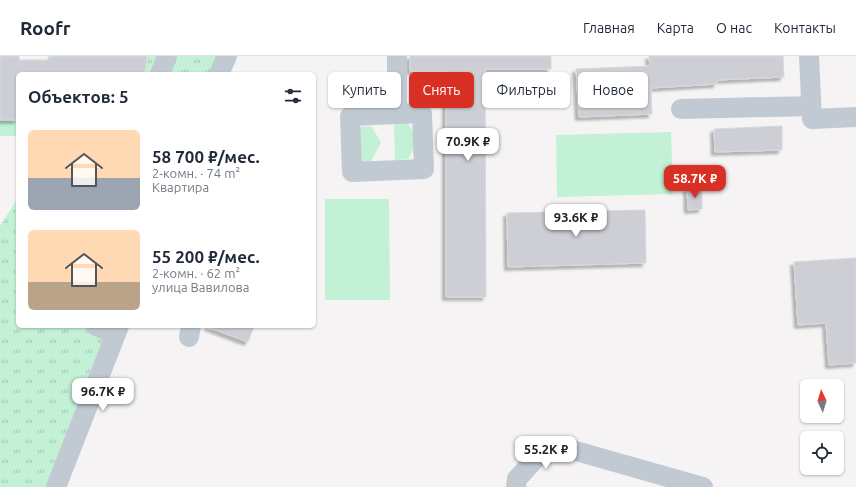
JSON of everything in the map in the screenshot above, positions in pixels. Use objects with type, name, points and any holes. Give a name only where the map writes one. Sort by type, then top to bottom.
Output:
[{"type":"street","points":[[161,72],[167,56]]},
{"type":"street","points":[[220,72],[227,56]]},
{"type":"street","points":[[397,56],[397,114]]},
{"type":"street","points":[[810,56],[812,119],[856,118]]},
{"type":"street","points":[[681,109],[811,106]]},
{"type":"street","points":[[422,113],[424,169],[352,172],[350,116],[397,114],[422,113]]},
{"type":"street","points":[[56,487],[117,330],[106,328]]},
{"type":"street","points":[[516,487],[517,479],[537,457],[562,447],[703,487]]},
{"type":"green space","points":[[48,56],[227,56],[220,72],[48,72]]},
{"type":"green space","points":[[0,120],[16,120],[16,136],[0,136]]},
{"type":"green space","points":[[408,123],[418,141],[408,159],[395,160],[394,124]]},
{"type":"green space","points":[[371,126],[381,142],[371,162],[358,162],[357,127]]},
{"type":"green space","points":[[671,132],[673,194],[557,197],[556,135]]},
{"type":"green space","points":[[325,199],[389,199],[390,300],[325,300]]},
{"type":"green space","points":[[16,201],[16,328],[118,328],[56,487],[0,487],[0,226]]},
{"type":"building","points":[[0,56],[19,56],[19,60],[51,60],[51,56],[147,56],[145,72],[16,72],[16,120],[0,120]]},
{"type":"building","points":[[410,56],[551,56],[551,69],[485,69],[485,72],[482,72],[482,108],[485,108],[486,297],[446,297],[446,108],[474,108],[474,72],[410,71]]},
{"type":"building","points":[[649,56],[783,56],[784,77],[717,80],[717,84],[651,88],[652,114],[579,117],[578,108],[648,108],[648,72],[578,72],[578,101],[576,69],[650,66]]},
{"type":"building","points":[[782,126],[782,150],[715,152],[714,129]]},
{"type":"building","points":[[687,188],[702,188],[702,209],[688,210]]},
{"type":"building","points":[[645,210],[646,263],[508,267],[507,213]]},
{"type":"building","points":[[856,258],[856,363],[829,365],[826,323],[798,325],[794,262]]},
{"type":"building","points":[[211,328],[253,328],[248,342]]}]
